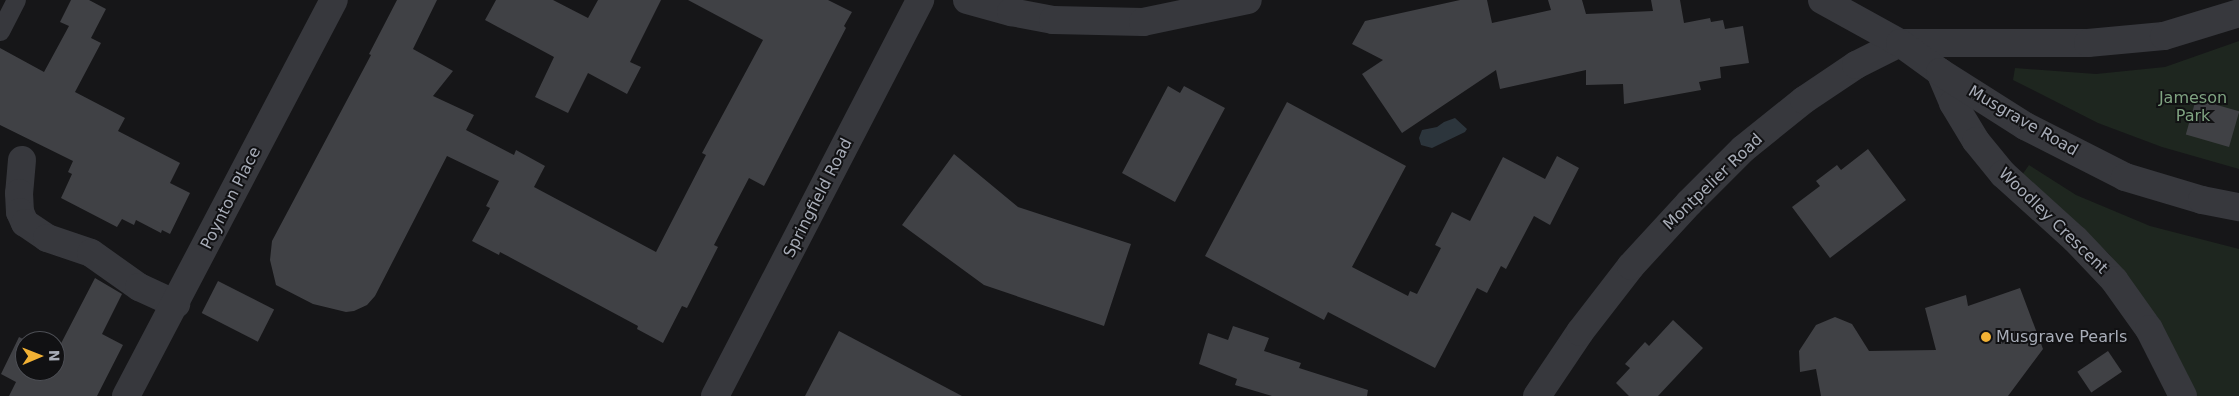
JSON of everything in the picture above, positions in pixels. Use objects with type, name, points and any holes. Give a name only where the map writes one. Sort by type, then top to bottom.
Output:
[{"type":"street","name":"Poynton Place","points":[[126,396],[334,0]]},
{"type":"street","name":"Springfield Road","points":[[715,396],[920,0]]},
{"type":"street","points":[[967,0],[1007,6],[1052,20],[1143,22],[1248,0]]},
{"type":"street","name":"Musgrave Road","points":[[1822,0],[1900,42],[1940,72],[2025,126],[2125,177],[2202,200],[2239,206]]},
{"type":"street","name":"Montpelier Road","points":[[1538,396],[1580,332],[1631,266],[1743,149],[1804,100],[1856,65],[1900,42],[2088,42],[2154,37],[2239,13]]},
{"type":"street","name":"Woodley Crescent","points":[[1940,72],[1953,103],[1976,141],[2003,174],[2075,239],[2114,280],[2149,329],[2183,396]]},
{"type":"street","points":[[22,160],[19,194],[20,212],[25,223],[47,238],[91,253],[139,287],[176,304]]},
{"type":"lane","points":[[0,31],[16,0]]},
{"type":"green space","name":"Jameson Park","points":[[2239,41],[2239,169],[2162,147],[2098,123],[2013,80],[2015,68],[2096,74],[2165,67]]},
{"type":"green space","points":[[2029,165],[2076,195],[2150,226],[2239,249],[2239,396],[2193,396],[2148,305],[2109,254],[2022,175]]},
{"type":"shaded area","points":[[1455,118],[1467,129],[1465,132],[1432,148],[1421,145],[1419,138],[1422,130],[1437,127]]},
{"type":"building","points":[[71,0],[89,0],[106,9],[91,38],[101,43],[75,92],[125,118],[118,131],[180,163],[170,183],[190,193],[170,234],[162,230],[161,233],[136,220],[134,225],[122,219],[117,227],[61,198],[72,174],[68,172],[73,161],[0,125],[0,48],[44,72],[69,26],[60,22]]},
{"type":"building","points":[[397,0],[437,0],[413,49],[453,71],[433,96],[474,115],[466,130],[514,155],[516,150],[545,166],[534,187],[656,252],[706,155],[702,153],[763,40],[688,0],[828,0],[852,12],[844,26],[846,28],[764,186],[749,178],[714,245],[718,247],[687,308],[682,306],[663,343],[637,329],[638,326],[500,252],[499,255],[472,241],[490,208],[486,206],[499,181],[447,156],[375,296],[367,305],[354,311],[346,312],[313,304],[276,285],[270,260],[272,241],[371,55],[369,54]]},
{"type":"building","points":[[496,0],[553,0],[588,18],[598,0],[661,0],[630,62],[641,67],[627,94],[588,73],[568,113],[535,97],[554,57],[485,20]]},
{"type":"building","points":[[1460,0],[1487,0],[1492,23],[1551,10],[1548,0],[1582,0],[1586,14],[1653,11],[1651,0],[1680,0],[1684,23],[1710,18],[1711,22],[1723,20],[1725,29],[1743,26],[1749,63],[1720,67],[1721,78],[1699,82],[1701,90],[1624,104],[1623,84],[1586,85],[1586,70],[1500,89],[1496,70],[1402,133],[1362,74],[1383,60],[1352,44],[1365,21]]},
{"type":"building","points":[[1168,86],[1180,93],[1184,86],[1225,108],[1175,202],[1122,173]]},
{"type":"building","points":[[2196,99],[2239,111],[2229,147],[2186,135]]},
{"type":"building","points":[[1287,102],[1406,166],[1352,267],[1408,296],[1410,291],[1417,294],[1441,248],[1435,245],[1452,212],[1470,221],[1503,157],[1545,179],[1557,156],[1579,168],[1550,225],[1534,216],[1506,269],[1501,266],[1487,293],[1477,288],[1435,368],[1328,312],[1324,320],[1205,256]]},
{"type":"building","points":[[1868,149],[1906,200],[1830,258],[1792,207],[1820,186],[1816,181],[1837,165],[1841,170]]},
{"type":"building","points":[[954,154],[1018,207],[1131,244],[1104,326],[984,285],[902,225]]},
{"type":"building","points":[[95,278],[122,294],[102,334],[123,345],[97,396],[9,396],[16,382],[1,374],[15,345],[15,381],[65,381],[65,336]]},
{"type":"building","points":[[218,281],[274,310],[258,342],[202,313]]},
{"type":"building","name":"Musgrave Pearls","points":[[2020,288],[2043,349],[2008,396],[1821,396],[1816,369],[1800,372],[1799,351],[1816,325],[1835,317],[1852,324],[1869,351],[1936,350],[1925,308],[1966,295],[1968,306]]},
{"type":"building","points":[[1673,320],[1703,348],[1658,396],[1629,396],[1616,383],[1630,368],[1625,364],[1645,342],[1649,346]]},
{"type":"building","points":[[1233,326],[1269,338],[1264,351],[1301,363],[1299,368],[1368,390],[1367,396],[1272,396],[1235,385],[1237,379],[1199,364],[1208,333],[1228,340]]},
{"type":"building","points":[[839,331],[962,396],[805,396]]},
{"type":"building","points":[[2108,351],[2122,372],[2091,392],[2077,372]]},
{"type":"place","name":"Musgrave Pearls","points":[[1986,337]]}]
